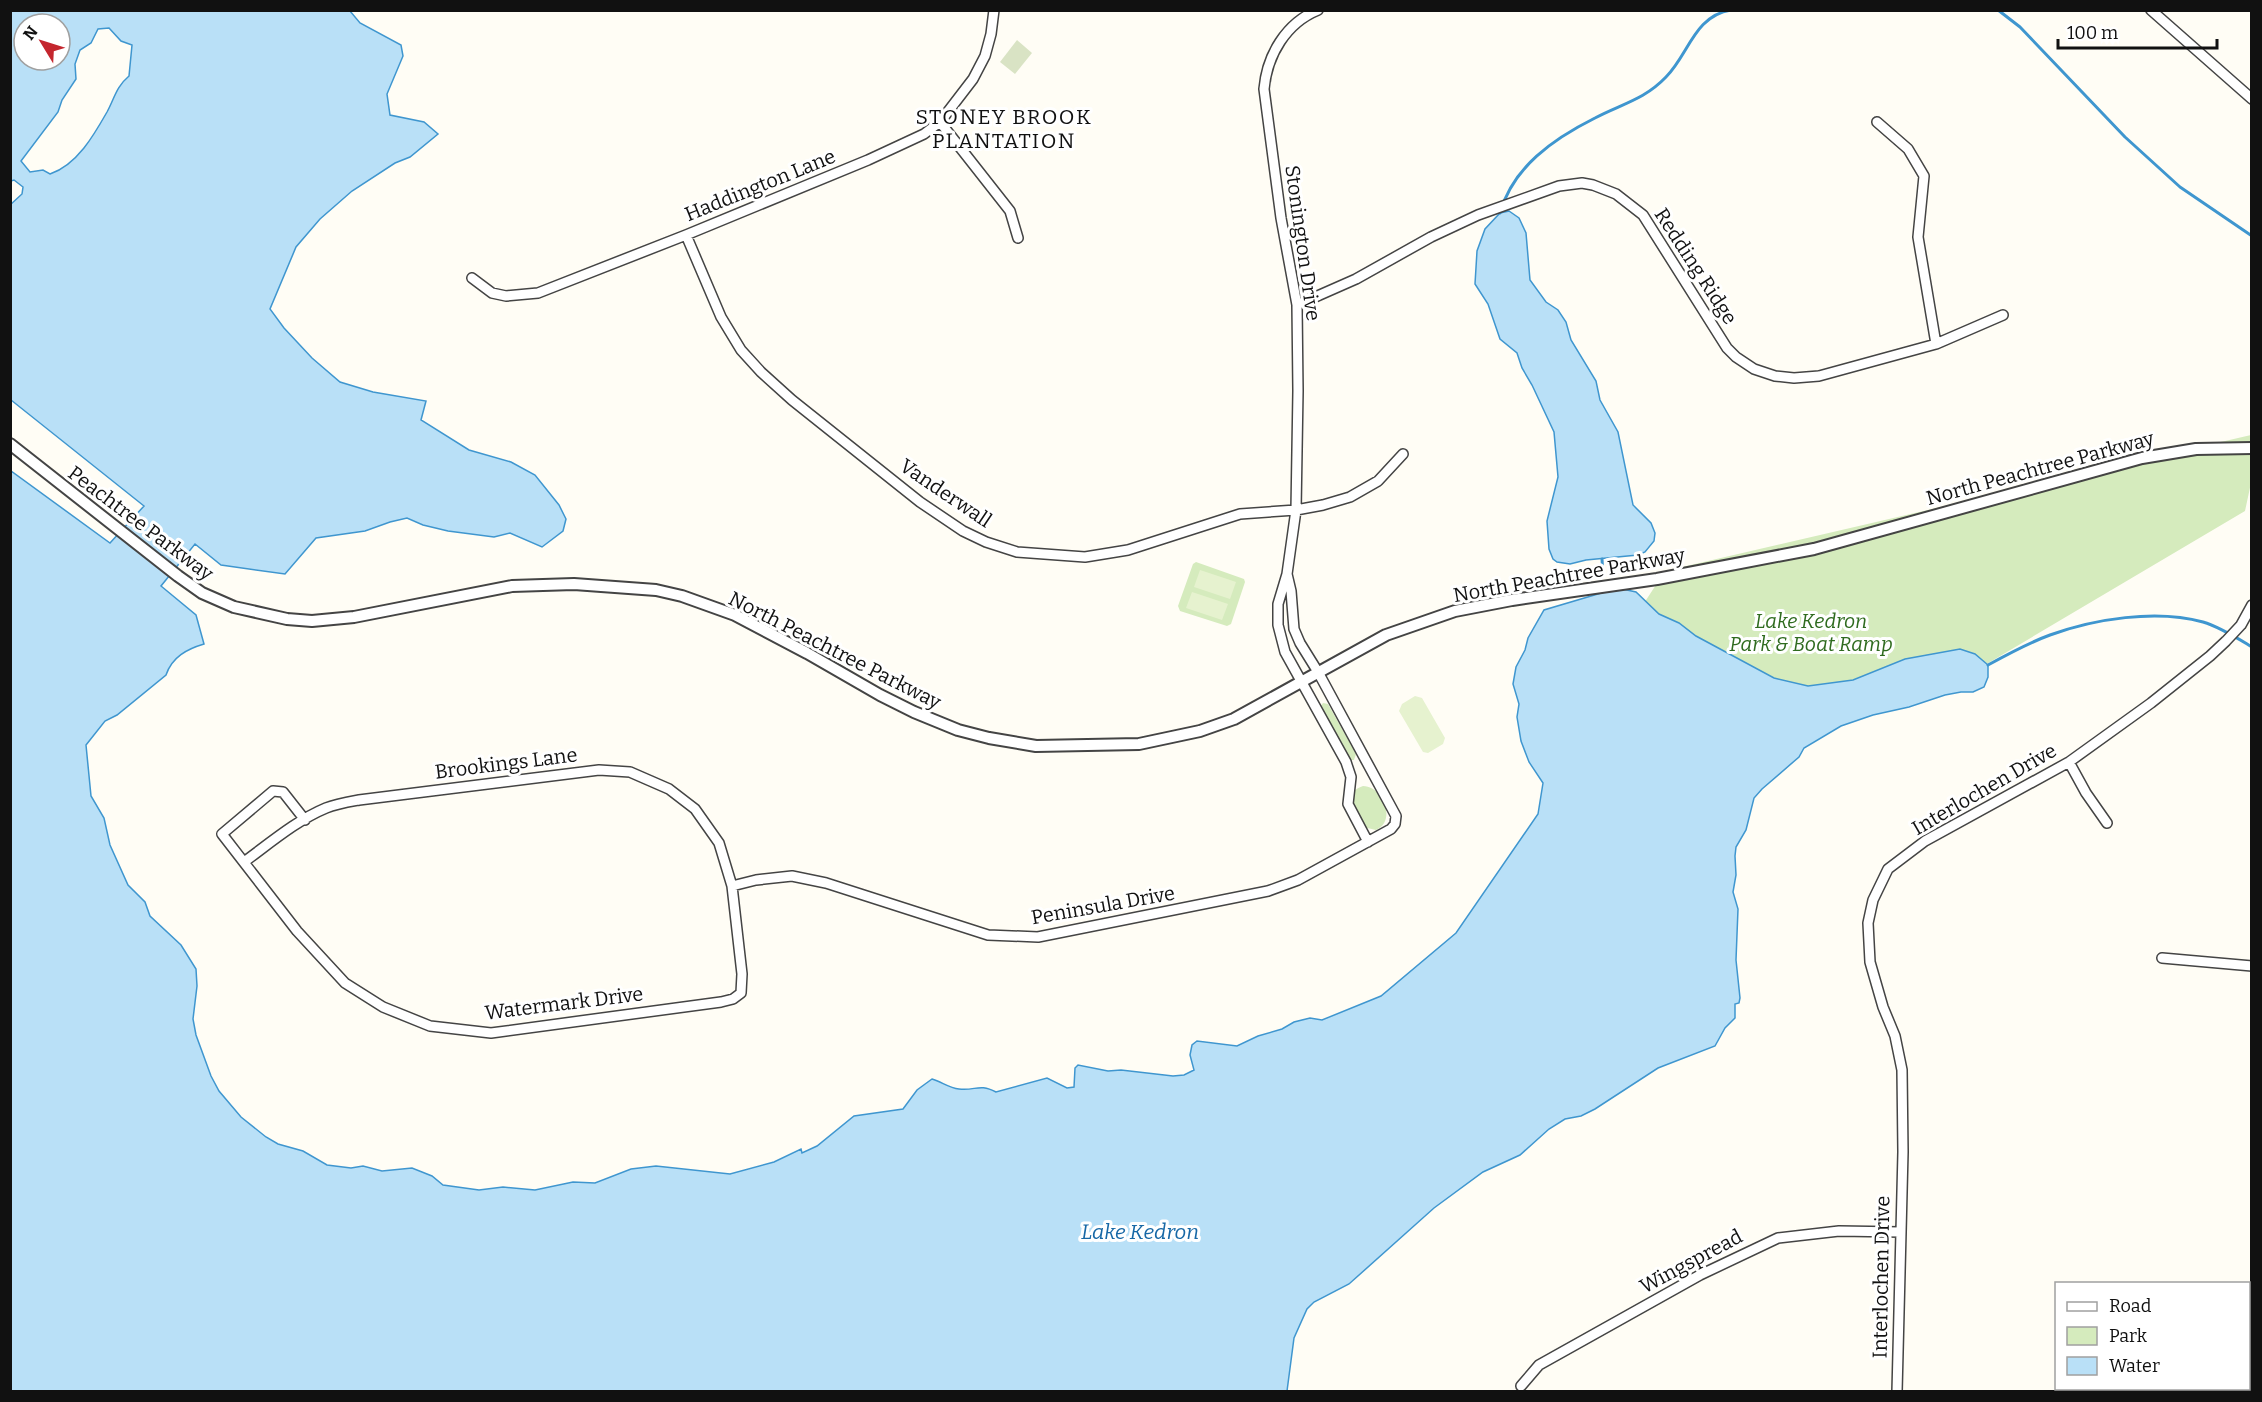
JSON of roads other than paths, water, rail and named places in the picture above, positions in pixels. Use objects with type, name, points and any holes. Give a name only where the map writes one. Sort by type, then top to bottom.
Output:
[{"type":"street","name":"Haddington Lane","points":[[472,278],[492,293],[506,296],[538,293],[686,235],[868,160],[924,134],[940,122],[964,93],[985,56],[994,10]]},
{"type":"street","name":"Stonington Drive","points":[[1301,682],[1285,652],[1278,626],[1278,604],[1287,574],[1296,510],[1297,305],[1281,218],[1264,89],[1267,69],[1284,36],[1295,23],[1318,10]]},
{"type":"street","points":[[2151,10],[2252,99]]},
{"type":"street","points":[[940,122],[1010,211],[1018,238]]},
{"type":"street","points":[[1877,122],[1908,149],[1924,176],[1918,237],[1936,344]]},
{"type":"street","name":"Redding Ridge","points":[[1297,305],[1356,279],[1431,237],[1499,207],[1559,186],[1572,184],[1593,185],[1616,194],[1642,215],[1727,348],[1754,369],[1775,376],[1794,378],[1819,376],[1936,344],[2004,315]]},
{"type":"street","name":"Vanderwall","points":[[686,235],[721,317],[741,350],[761,372],[792,400],[920,502],[963,531],[986,542],[1017,552],[1085,557],[1128,550],[1240,514],[1296,510],[1350,497],[1378,481],[1403,454]]},
{"type":"street","name":"Peachtree Parkway","points":[[10,444],[202,593],[234,607],[259,613]]},
{"type":"street","name":"North Peachtree Parkway","points":[[259,613],[312,621],[354,617],[512,586],[574,584],[656,590],[682,596],[735,615],[928,719],[989,738],[1036,746],[1139,744],[1169,739],[1234,719],[1386,634],[1455,611],[1512,600],[1657,579],[1814,549],[2142,458],[2196,449],[2252,448]]},
{"type":"street","name":"Stonington Drive","points":[[1287,574],[1291,591],[1294,629],[1318,672]]},
{"type":"street","name":"Interlochen Drive","points":[[1897,1392],[1903,1152],[1902,1070],[1895,1036],[1883,1007],[1870,962],[1868,923],[1873,900],[1888,869],[1924,841],[2069,762],[2151,703],[2226,641],[2241,625],[2252,605]]},
{"type":"street","name":"Peninsula Drive","points":[[732,886],[756,879],[792,876],[826,883],[988,935],[1038,937],[1268,891],[1298,880],[1391,830],[1395,824],[1396,816],[1318,672]]},
{"type":"street","points":[[1301,682],[1346,762],[1351,777],[1348,804],[1368,842]]},
{"type":"street","points":[[2069,762],[2086,793],[2107,823]]},
{"type":"street","points":[[1350,773],[1367,764]]},
{"type":"street","name":"Brookings Lane","points":[[244,862],[327,807],[367,799],[599,770],[630,772],[669,789],[695,809],[719,843],[732,886]]},
{"type":"street","name":"Watermark Drive","points":[[305,820],[284,792],[273,791],[222,834],[297,931],[345,983],[383,1007],[430,1026],[491,1033],[733,999],[741,993],[742,984],[732,886]]},
{"type":"street","points":[[2162,958],[2252,966]]},
{"type":"street","name":"Wingspread","points":[[1521,1386],[1539,1365],[1700,1275],[1770,1241],[1778,1238],[1839,1231],[1900,1232]]},
{"type":"water","name":"Lake Kedron","points":[[11,11],[350,11],[360,23],[401,45],[403,56],[387,94],[390,115],[424,122],[438,134],[410,157],[395,163],[352,191],[320,219],[296,247],[270,309],[312,358],[340,382],[373,392],[426,401],[421,420],[469,450],[511,462],[535,475],[559,505],[566,519],[563,531],[542,547],[510,533],[494,537],[448,531],[423,525],[407,518],[365,531],[316,538],[285,574],[221,565],[195,544],[161,586],[196,615],[204,644],[186,651],[176,659],[166,675],[117,715],[105,721],[86,745],[91,796],[104,818],[110,845],[128,885],[145,902],[150,916],[181,945],[196,969],[197,986],[193,1019],[196,1035],[219,1091],[241,1117],[266,1137],[278,1144],[303,1151],[327,1165],[351,1168],[363,1166],[382,1171],[412,1168],[432,1176],[443,1185],[479,1190],[503,1187],[535,1190],[573,1182],[595,1183],[631,1169],[656,1166],[730,1174],[774,1162],[801,1149],[802,1153],[817,1146],[854,1116],[903,1109],[917,1090],[932,1079],[955,1088],[981,1088],[996,1092],[1047,1078],[1067,1088],[1074,1087],[1075,1068],[1078,1065],[1108,1071],[1184,1075],[1194,1070],[1190,1055],[1192,1045],[1197,1041],[1237,1046],[1294,1022],[1310,1018],[1322,1020],[1381,996],[1456,933],[1538,814],[1543,783],[1529,762],[1521,741],[1517,717],[1519,704],[1513,684],[1516,667],[1525,650],[1528,638],[1544,610],[1618,588],[1636,592],[1659,614],[1679,623],[1696,636],[1774,678],[1808,686],[1853,680],[1905,659],[1960,649],[1975,654],[1988,665],[1988,677],[1984,687],[1973,692],[1945,695],[1841,726],[1804,748],[1799,757],[1762,789],[1754,798],[1746,830],[1736,847],[1735,856],[1736,875],[1733,892],[1738,909],[1736,960],[1740,998],[1739,1003],[1735,1004],[1735,1018],[1725,1028],[1715,1046],[1658,1068],[1595,1109],[1581,1116],[1565,1119],[1549,1129],[1520,1155],[1483,1172],[1434,1208],[1349,1284],[1314,1302],[1307,1309],[1294,1338],[1287,1391],[11,1391],[11,471],[110,543],[144,506],[11,400],[10,205],[22,194],[23,187],[14,180],[11,181]],"holes":[[[109,28],[121,41],[132,45],[129,76],[118,88],[107,112],[84,148],[60,170],[50,174],[43,170],[30,172],[21,161],[58,112],[62,100],[76,79],[75,64],[80,50],[91,43],[98,29]]]},
{"type":"water","points":[[1509,211],[1519,218],[1526,233],[1530,280],[1546,302],[1558,310],[1566,322],[1571,340],[1596,381],[1600,400],[1618,432],[1633,505],[1651,523],[1655,533],[1654,541],[1645,552],[1638,555],[1586,560],[1570,564],[1557,562],[1553,559],[1549,549],[1547,521],[1558,477],[1554,432],[1522,368],[1517,353],[1500,339],[1488,304],[1475,284],[1477,251],[1485,229],[1500,213]]},
{"type":"waterway","points":[[1500,213],[1514,182],[1537,156],[1579,126],[1632,101],[1658,85],[1674,68],[1700,28],[1708,20],[1731,10]]},
{"type":"waterway","points":[[1998,10],[2020,27],[2125,137],[2180,187],[2252,236]]},
{"type":"waterway","points":[[1602,559],[1603,576]]},
{"type":"waterway","points":[[1988,665],[2034,642],[2067,629],[2105,620],[2146,616],[2185,618],[2203,622],[2252,647]]},
{"type":"district","name":"STONEY BROOK PLANTATION","points":[[1004,129]]},
{"type":"park label","name":"Lake Kedron Park & Boat Ramp","points":[[1811,632]]}]
